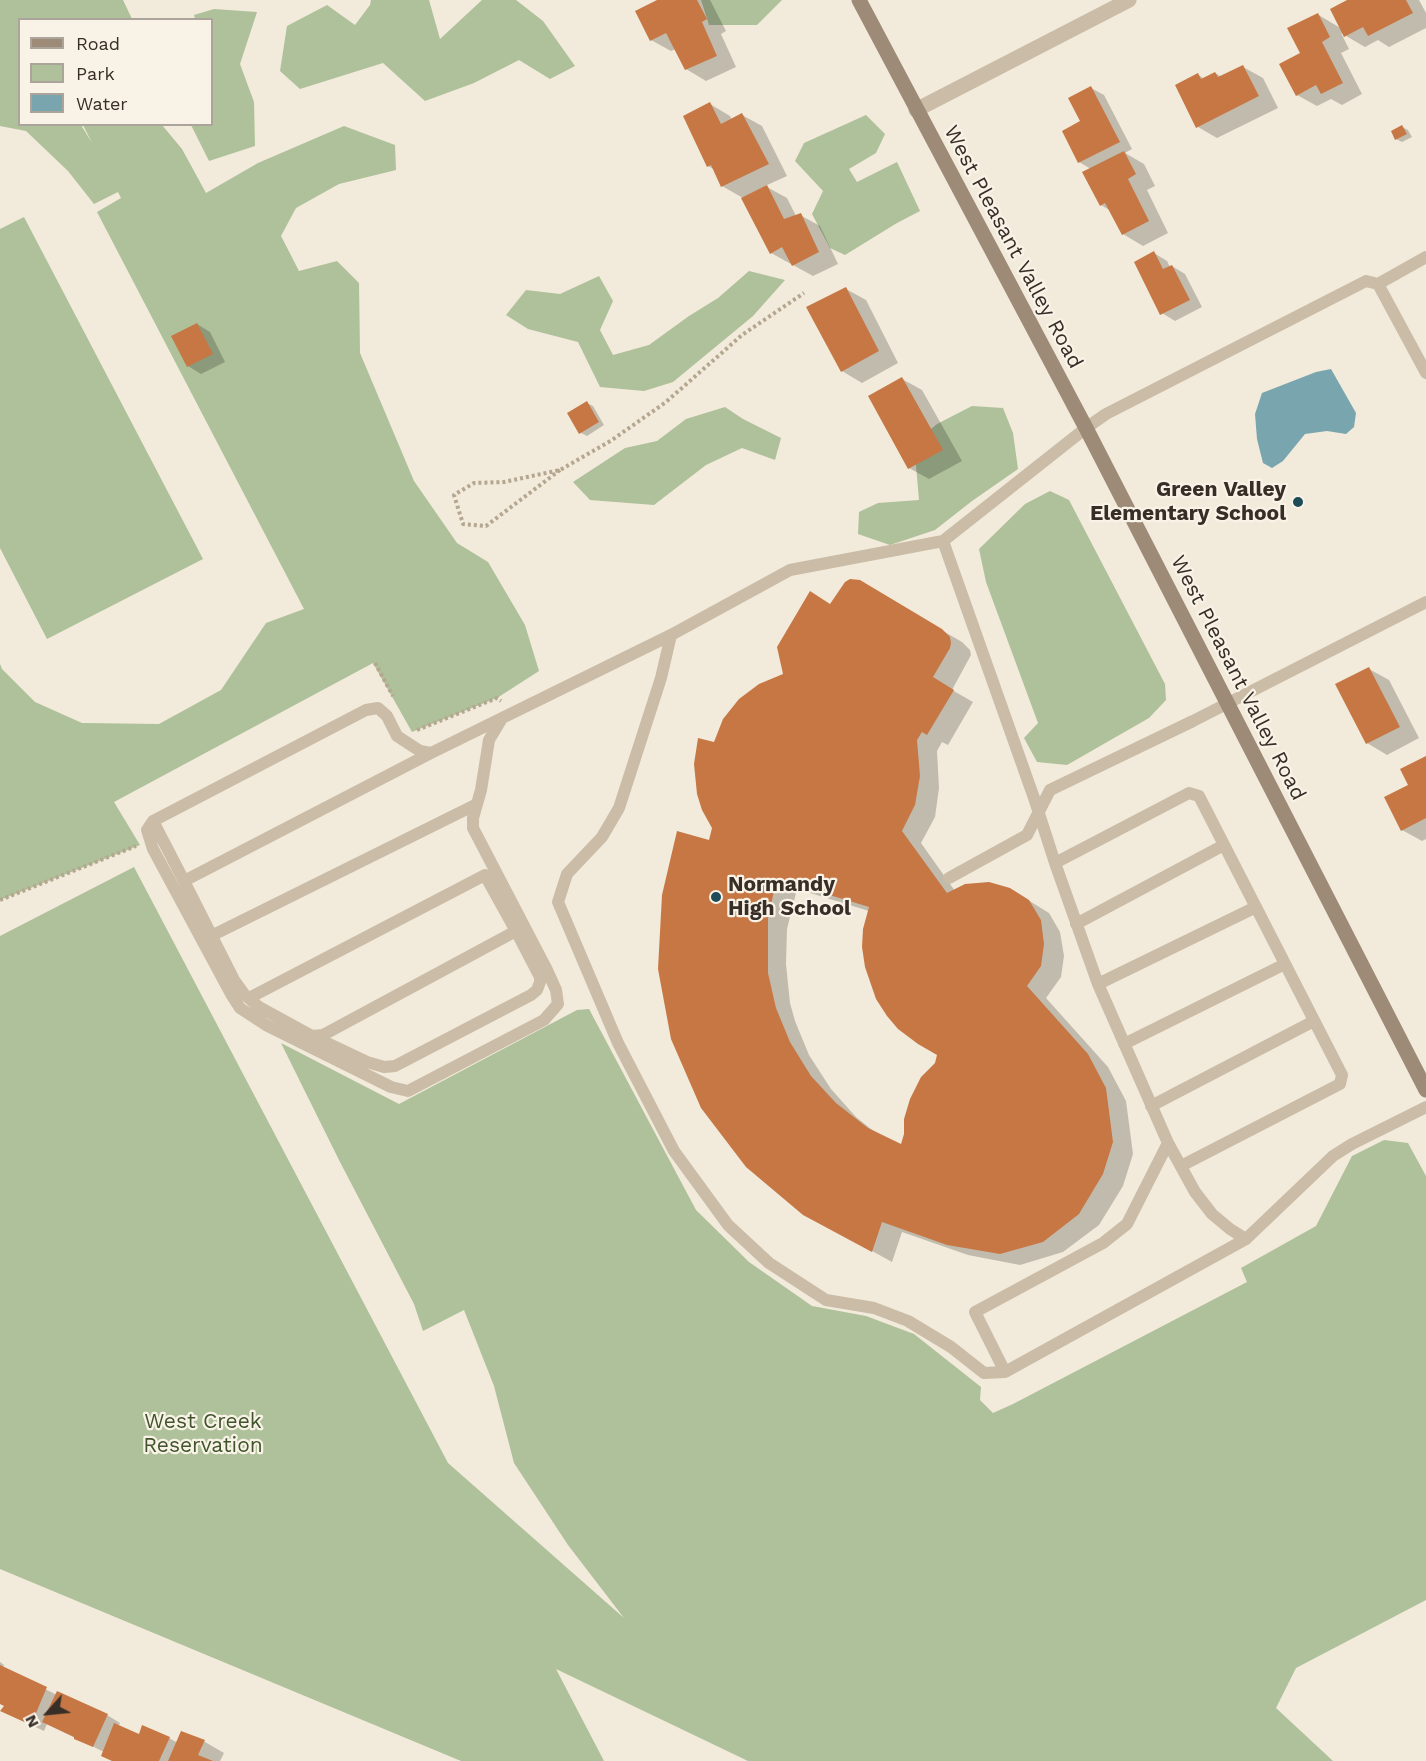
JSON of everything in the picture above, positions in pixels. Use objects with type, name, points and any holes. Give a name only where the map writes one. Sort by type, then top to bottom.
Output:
[{"type":"main road","name":"West Pleasant Valley Road","points":[[859,0],[1086,428],[1426,1090]]},
{"type":"street","points":[[916,110],[1129,0]]},
{"type":"lane","points":[[183,881],[431,753],[671,635],[790,570],[943,541],[1106,414],[1366,281],[1378,284],[1426,257]]},
{"type":"lane","points":[[1378,284],[1426,373]]},
{"type":"lane","points":[[943,541],[1076,924],[1098,984],[1124,1044],[1168,1143],[1195,1191],[1212,1214],[1246,1239]]},
{"type":"lane","points":[[949,878],[1027,835],[1050,790],[1228,704],[1426,602]]},
{"type":"lane","points":[[671,635],[661,678],[618,808],[602,837],[567,874],[558,902],[618,1043],[674,1151],[728,1225],[768,1263],[826,1300],[874,1308],[908,1321],[951,1347],[984,1373],[1005,1372],[1246,1239],[1333,1156],[1426,1107]]},
{"type":"lane","points":[[431,753],[420,751],[397,736],[387,716],[378,708],[366,710],[153,821],[147,830],[153,849],[240,1008],[266,1025],[391,1087],[408,1090],[544,1020],[558,1004],[556,990],[547,970],[473,828],[489,740],[501,719]]},
{"type":"lane","points":[[1055,863],[1189,793],[1198,796],[1342,1075],[1340,1084],[1181,1166]]},
{"type":"lane","points":[[212,936],[477,804]]},
{"type":"lane","points":[[153,821],[234,980],[249,998],[276,1018],[367,1062],[384,1067],[395,1066],[531,995],[537,990],[540,977],[485,875],[249,998]]},
{"type":"lane","points":[[1076,924],[1224,845]]},
{"type":"lane","points":[[1098,984],[1256,907]]},
{"type":"lane","points":[[312,1036],[323,1035],[516,931]]},
{"type":"lane","points":[[1124,1044],[1285,964]]},
{"type":"lane","points":[[1151,1106],[1314,1022]]},
{"type":"lane","points":[[1005,1372],[975,1312],[1103,1243],[1127,1224],[1168,1143]]},
{"type":"path","points":[[560,470],[504,482],[474,483],[454,495],[463,524],[486,526],[560,470],[612,440],[666,402],[742,335],[804,293]]},
{"type":"path","points":[[375,663],[396,702]]},
{"type":"path","points":[[412,732],[498,698],[514,713]]},
{"type":"path","points":[[0,900],[150,842]]},
{"type":"green space","points":[[0,0],[123,0],[132,18],[18,18],[18,126],[82,126],[92,143],[84,126],[163,126],[182,149],[206,193],[258,163],[344,126],[395,145],[396,170],[339,184],[296,208],[281,236],[299,271],[337,261],[359,283],[360,353],[414,481],[457,543],[488,562],[525,625],[539,671],[497,698],[412,732],[373,663],[114,802],[140,845],[0,900],[0,664],[2,669],[35,702],[82,723],[159,724],[221,690],[266,623],[304,609],[97,212],[121,198],[118,192],[94,204],[68,171],[26,131],[0,126]]},
{"type":"green space","points":[[371,0],[429,0],[440,39],[482,0],[516,0],[543,21],[575,66],[550,79],[519,60],[474,83],[425,101],[383,63],[300,89],[280,71],[287,26],[327,5],[355,25],[370,5]]},
{"type":"green space","points":[[701,0],[782,0],[757,25],[709,25]]},
{"type":"green space","points":[[214,9],[257,12],[240,64],[254,102],[255,146],[209,161],[192,126],[213,126],[213,18],[195,18],[194,15]]},
{"type":"green space","points":[[866,115],[885,134],[876,153],[849,169],[857,182],[897,162],[920,211],[845,255],[830,248],[812,214],[823,191],[795,161],[804,143]]},
{"type":"green space","points":[[24,217],[203,559],[47,639],[0,548],[0,229]]},
{"type":"green space","points":[[749,271],[785,280],[753,316],[673,382],[644,391],[600,387],[578,342],[528,329],[506,315],[526,290],[560,294],[599,276],[613,301],[600,330],[613,355],[649,345],[718,298]]},
{"type":"green space","points":[[972,406],[1003,408],[1013,433],[1018,469],[935,530],[890,545],[858,534],[859,512],[878,503],[919,500],[914,443],[937,424]]},
{"type":"green space","points":[[725,407],[781,438],[775,460],[742,448],[706,465],[654,505],[590,500],[573,482],[625,448],[657,441],[686,419]]},
{"type":"green space","points":[[1050,491],[1069,500],[1165,684],[1166,700],[1149,718],[1067,765],[1037,762],[1024,738],[1038,723],[986,582],[979,549],[1025,504]]},
{"type":"green space","name":"West Creek Reservation","points":[[134,867],[448,1463],[624,1618],[568,1545],[514,1463],[494,1386],[464,1310],[423,1331],[414,1304],[281,1043],[399,1104],[577,1010],[589,1009],[696,1210],[749,1262],[812,1306],[866,1316],[914,1334],[981,1387],[980,1400],[993,1413],[1247,1282],[1241,1268],[1316,1226],[1352,1156],[1384,1140],[1408,1143],[1426,1176],[1426,1600],[1296,1668],[1276,1708],[1333,1761],[748,1761],[556,1669],[604,1761],[461,1761],[0,1569],[0,936]]},
{"type":"water","points":[[1331,369],[1356,413],[1354,427],[1346,434],[1327,431],[1305,434],[1283,461],[1272,468],[1263,463],[1257,439],[1255,414],[1262,393],[1316,372]]},
{"type":"building","points":[[657,0],[697,0],[707,19],[702,22],[717,56],[685,70],[666,33],[650,41],[635,11]]},
{"type":"building","points":[[1347,0],[1406,0],[1413,13],[1368,36],[1363,27],[1344,37],[1330,9]]},
{"type":"building","points":[[1318,13],[1330,37],[1322,42],[1343,83],[1321,94],[1316,85],[1296,96],[1279,64],[1300,53],[1287,28]]},
{"type":"building","points":[[1243,65],[1259,96],[1196,128],[1175,85],[1198,73],[1201,79],[1215,72],[1218,77]]},
{"type":"building","points":[[1091,86],[1120,142],[1078,163],[1062,131],[1080,121],[1068,98]]},
{"type":"building","points":[[710,102],[721,124],[742,113],[769,164],[721,187],[711,165],[707,167],[683,116]]},
{"type":"building","points":[[1402,125],[1407,134],[1395,140],[1391,131]]},
{"type":"building","points":[[1124,151],[1136,174],[1128,179],[1149,221],[1122,235],[1105,203],[1100,206],[1082,172]]},
{"type":"building","points":[[767,185],[784,219],[801,213],[819,252],[792,266],[782,247],[770,254],[741,198]]},
{"type":"building","points":[[1154,251],[1163,269],[1172,265],[1190,300],[1160,315],[1134,262]]},
{"type":"building","points":[[846,287],[879,351],[841,372],[806,307]]},
{"type":"building","points":[[197,323],[213,354],[187,367],[171,336]]},
{"type":"building","points":[[902,377],[943,450],[908,469],[868,396]]},
{"type":"building","points":[[587,401],[599,422],[579,434],[567,413]]},
{"type":"building","name":"Normandy High School","points":[[850,579],[860,580],[942,629],[950,637],[950,648],[933,677],[954,690],[927,735],[922,732],[917,740],[920,776],[915,805],[902,831],[947,893],[965,884],[989,882],[1010,888],[1029,900],[1041,920],[1044,944],[1041,966],[1027,986],[1088,1054],[1106,1088],[1113,1142],[1103,1174],[1079,1214],[1043,1242],[1000,1254],[947,1245],[882,1222],[872,1252],[803,1215],[746,1167],[701,1108],[671,1039],[658,969],[662,895],[677,831],[709,840],[712,828],[702,810],[697,794],[694,764],[698,738],[714,742],[723,719],[739,699],[759,684],[783,674],[777,647],[810,591],[830,604],[845,582]],"holes":[[[777,879],[869,907],[863,929],[862,947],[865,967],[876,999],[898,1029],[937,1055],[935,1063],[921,1077],[910,1099],[904,1119],[901,1144],[868,1128],[836,1103],[811,1076],[790,1042],[776,1008],[768,973],[768,917]]]},
{"type":"building","points":[[1369,667],[1400,727],[1366,744],[1335,684]]},
{"type":"building","points":[[1426,756],[1426,818],[1401,831],[1384,797],[1408,785],[1400,769]]},
{"type":"building","points":[[0,1665],[47,1687],[31,1725],[0,1711],[4,1706],[0,1704]]},
{"type":"building","points":[[57,1691],[108,1714],[93,1747],[42,1722]]},
{"type":"building","points":[[114,1723],[139,1734],[142,1725],[170,1737],[159,1761],[112,1761],[101,1756]]},
{"type":"building","points":[[181,1731],[205,1740],[198,1755],[213,1761],[168,1761]]},
{"type":"place","name":"Green Valley Elementary School","points":[[1298,502]]},
{"type":"place","name":"Normandy High School","points":[[716,897]]}]
